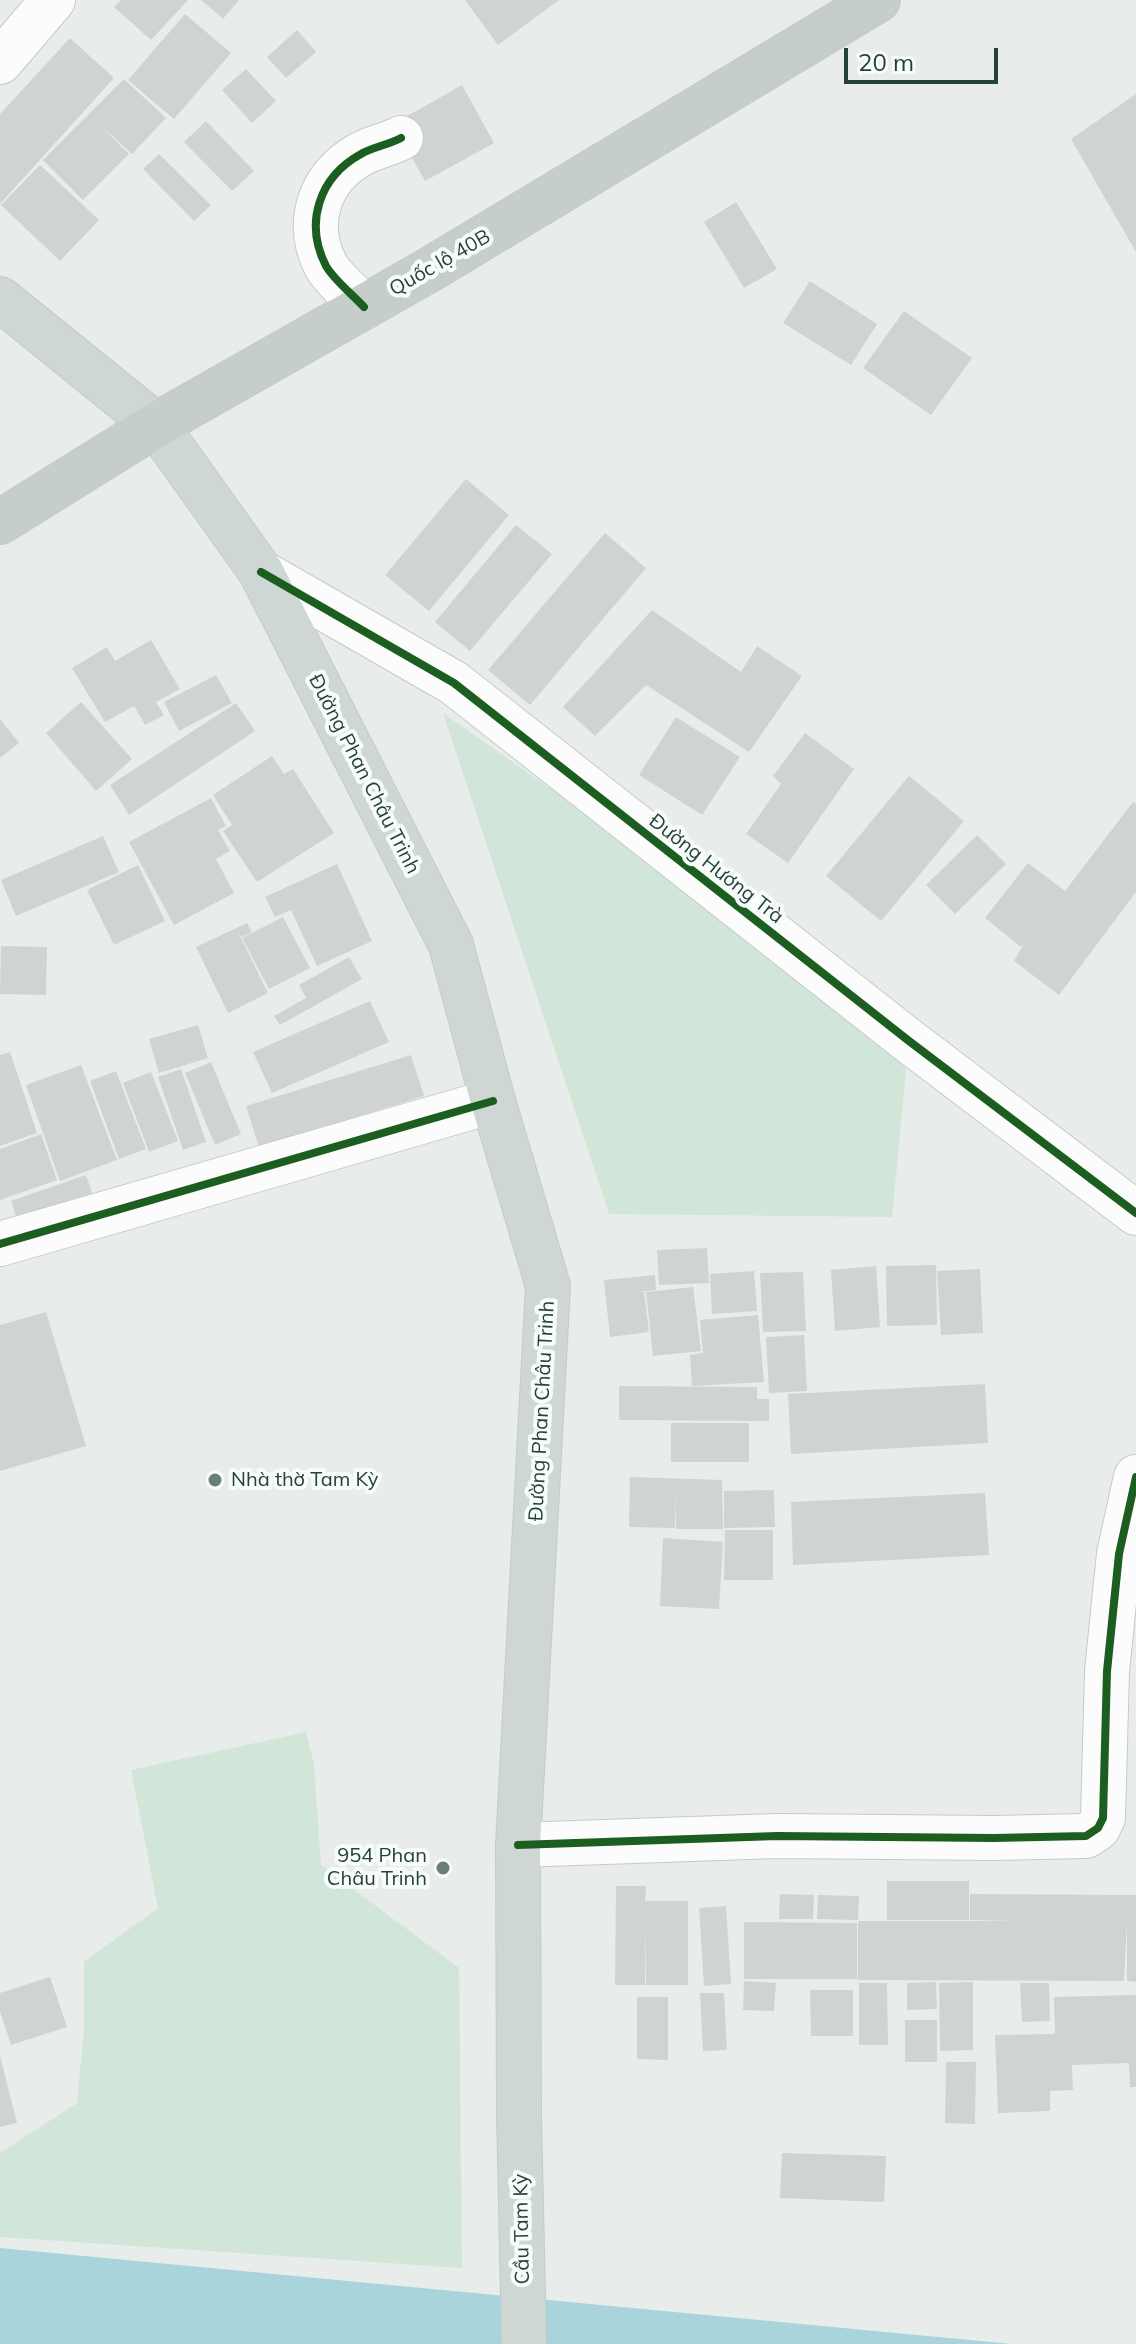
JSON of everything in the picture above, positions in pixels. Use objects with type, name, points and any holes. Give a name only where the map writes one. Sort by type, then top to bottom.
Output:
[{"type":"highway","name":"Quốc lộ 40B","points":[[0,522],[156,425],[364,307],[878,0]]},
{"type":"main road","name":"Đường Phan Châu Trinh","points":[[0,299],[156,425],[261,572],[451,945],[548,1286],[518,1845],[519,2114]]},
{"type":"main road","name":"Cầu Tam Kỳ","points":[[519,2114],[524,2344]]},
{"type":"street","points":[[0,62],[53,0]]},
{"type":"street","points":[[364,307],[327,268],[318,244],[315,221],[318,200],[332,179],[361,154],[401,138]]},
{"type":"street","name":"Đường Hương Trà","points":[[261,572],[454,683],[909,1041],[1136,1213]]},
{"type":"street","points":[[0,1244],[493,1101]]},
{"type":"street","points":[[518,1845],[777,1836],[1086,1836],[1098,1828],[1103,1818],[1107,1671],[1119,1554],[1133,1507]]},
{"type":"green space","points":[[443,713],[909,1041],[892,1217],[609,1214]]},
{"type":"green space","points":[[306,1732],[314,1764],[321,1865],[459,1968],[462,2268],[0,2237],[0,2153],[77,2103],[84,2029],[84,1962],[158,1908],[131,1770]]},
{"type":"water","points":[[0,2248],[1012,2344],[0,2344]]},
{"type":"building","points":[[121,0],[188,0],[151,40],[114,7]]},
{"type":"building","points":[[201,0],[239,0],[223,19]]},
{"type":"building","points":[[465,0],[559,0],[498,45]]},
{"type":"building","points":[[185,14],[231,53],[174,119],[128,80]]},
{"type":"building","points":[[297,30],[316,52],[286,78],[267,57]]},
{"type":"building","points":[[70,38],[114,78],[0,204],[0,114]]},
{"type":"building","points":[[246,69],[276,101],[252,123],[222,90]]},
{"type":"building","points":[[124,79],[166,118],[132,154],[99,124],[129,154],[83,200],[43,160]]},
{"type":"building","points":[[462,85],[494,143],[425,181],[393,124]]},
{"type":"building","points":[[1136,94],[1136,252],[1071,139]]},
{"type":"building","points":[[206,121],[254,171],[232,191],[184,142]]},
{"type":"building","points":[[159,154],[211,205],[194,221],[143,169]]},
{"type":"building","points":[[40,165],[99,220],[60,261],[1,205]]},
{"type":"building","points":[[736,202],[777,269],[744,288],[704,222]]},
{"type":"building","points":[[810,281],[877,324],[851,365],[783,323]]},
{"type":"building","points":[[904,311],[972,358],[931,415],[863,368]]},
{"type":"building","points":[[466,479],[509,515],[429,611],[385,575]]},
{"type":"building","points":[[516,525],[552,554],[470,651],[435,622]]},
{"type":"building","points":[[605,533],[646,568],[530,705],[488,670]]},
{"type":"building","points":[[652,610],[741,672],[757,646],[802,676],[749,752],[646,685],[595,736],[563,707]]},
{"type":"building","points":[[151,640],[180,689],[156,702],[164,715],[145,725],[134,706],[105,722],[72,668],[107,647],[115,661]]},
{"type":"building","points":[[216,675],[232,703],[179,731],[164,702]]},
{"type":"building","points":[[81,702],[132,759],[96,791],[46,733]]},
{"type":"building","points":[[236,703],[255,731],[129,815],[110,785]]},
{"type":"building","points":[[676,717],[740,757],[702,815],[639,775]]},
{"type":"building","points":[[0,719],[19,743],[0,758]]},
{"type":"building","points":[[805,733],[854,769],[788,863],[746,834],[781,784],[773,776]]},
{"type":"building","points":[[272,756],[284,774],[293,769],[334,833],[257,882],[223,831],[232,825],[213,795]]},
{"type":"building","points":[[909,776],[964,821],[881,921],[826,876]]},
{"type":"building","points":[[211,798],[226,826],[218,830],[230,851],[216,859],[234,893],[174,925],[129,842]]},
{"type":"building","points":[[1133,802],[1136,804],[1136,892],[1059,995],[1014,961],[1026,940],[1021,947],[985,918],[1028,863],[1065,891]]},
{"type":"building","points":[[977,835],[1006,864],[955,914],[926,885]]},
{"type":"building","points":[[103,836],[119,872],[16,916],[1,880]]},
{"type":"building","points":[[337,864],[372,941],[317,966],[291,910],[275,917],[265,897]]},
{"type":"building","points":[[138,865],[165,921],[114,945],[87,890]]},
{"type":"building","points":[[283,917],[310,968],[269,989],[242,938]]},
{"type":"building","points":[[247,923],[252,932],[242,937],[239,934],[268,993],[228,1013],[196,947]]},
{"type":"building","points":[[1,946],[47,947],[46,995],[0,994]]},
{"type":"building","points":[[349,957],[362,979],[280,1025],[274,1016],[306,998],[299,985]]},
{"type":"building","points":[[370,1001],[389,1042],[272,1093],[253,1052]]},
{"type":"building","points":[[198,1025],[208,1058],[159,1073],[149,1039]]},
{"type":"building","points":[[10,1052],[37,1133],[0,1146],[0,1055]]},
{"type":"building","points":[[411,1055],[424,1096],[259,1147],[246,1106]]},
{"type":"building","points":[[211,1062],[241,1134],[215,1145],[185,1073]]},
{"type":"building","points":[[81,1065],[117,1160],[60,1181],[26,1085]]},
{"type":"building","points":[[181,1069],[206,1142],[183,1150],[158,1077]]},
{"type":"building","points":[[116,1071],[146,1149],[119,1159],[90,1081]]},
{"type":"building","points":[[151,1072],[178,1141],[149,1152],[123,1083]]},
{"type":"building","points":[[41,1134],[57,1180],[0,1200],[0,1149]]},
{"type":"building","points":[[86,1175],[92,1193],[17,1219],[11,1201]]},
{"type":"building","points":[[707,1248],[709,1283],[659,1285],[657,1250]]},
{"type":"building","points":[[936,1265],[937,1325],[887,1326],[886,1266]]},
{"type":"building","points":[[876,1266],[880,1327],[835,1331],[831,1270]]},
{"type":"building","points":[[980,1269],[983,1333],[941,1335],[937,1271]]},
{"type":"building","points":[[754,1271],[757,1311],[712,1314],[710,1274]]},
{"type":"building","points":[[803,1272],[806,1331],[763,1332],[760,1273]]},
{"type":"building","points":[[655,1275],[656,1290],[638,1292],[644,1292],[649,1332],[610,1337],[604,1280]]},
{"type":"building","points":[[693,1287],[701,1351],[653,1356],[646,1292]]},
{"type":"building","points":[[46,1312],[86,1446],[0,1471],[0,1325]]},
{"type":"building","points":[[758,1315],[764,1382],[692,1386],[690,1355],[703,1353],[700,1320]]},
{"type":"building","points":[[804,1335],[807,1391],[769,1393],[766,1337]]},
{"type":"building","points":[[985,1384],[988,1443],[791,1454],[788,1394]]},
{"type":"building","points":[[619,1386],[757,1387],[757,1399],[769,1399],[769,1421],[619,1420]]},
{"type":"building","points":[[671,1423],[749,1423],[749,1462],[671,1462]]},
{"type":"building","points":[[630,1477],[722,1480],[723,1529],[676,1529],[676,1492],[675,1528],[629,1527]]},
{"type":"building","points":[[774,1490],[775,1527],[724,1528],[724,1491]]},
{"type":"building","points":[[985,1493],[989,1555],[793,1565],[791,1502]]},
{"type":"building","points":[[725,1530],[773,1530],[773,1580],[724,1580]]},
{"type":"building","points":[[663,1538],[723,1542],[719,1609],[660,1606]]},
{"type":"building","points":[[887,1881],[969,1881],[969,1920],[887,1920]]},
{"type":"building","points":[[616,1886],[646,1886],[645,1901],[688,1901],[688,1985],[646,1985],[645,1921],[645,1985],[615,1985]]},
{"type":"building","points":[[780,1894],[814,1895],[813,1919],[779,1919]]},
{"type":"building","points":[[970,1894],[1136,1895],[1136,1982],[1127,1981],[1127,1921],[1124,1981],[858,1980],[858,1921],[1020,1921],[970,1920]]},
{"type":"building","points":[[818,1895],[859,1896],[858,1920],[817,1919]]},
{"type":"building","points":[[726,1906],[731,1984],[704,1986],[699,1908]]},
{"type":"building","points":[[744,1922],[857,1923],[857,1979],[744,1979]]},
{"type":"building","points":[[50,1977],[67,2027],[11,2045],[0,2011],[0,1993]]},
{"type":"building","points":[[744,1981],[776,1983],[774,2011],[743,2010]]},
{"type":"building","points":[[936,1982],[937,2009],[907,2010],[907,1983]]},
{"type":"building","points":[[973,1982],[973,2050],[940,2051],[939,1983]]},
{"type":"building","points":[[859,1983],[887,1983],[888,2045],[859,2045]]},
{"type":"building","points":[[1020,1983],[1049,1983],[1050,2021],[1022,2022]]},
{"type":"building","points":[[810,1990],[853,1990],[853,2036],[811,2036]]},
{"type":"building","points":[[700,1993],[724,1993],[727,2050],[703,2051]]},
{"type":"building","points":[[1136,1995],[1136,2087],[1130,2087],[1129,2063],[1072,2065],[1073,2090],[1050,2091],[1050,2111],[998,2113],[995,2035],[1055,2034],[1054,1997]]},
{"type":"building","points":[[637,1997],[668,1997],[668,2060],[637,2059]]},
{"type":"building","points":[[905,2020],[937,2020],[937,2062],[905,2062]]},
{"type":"building","points":[[0,2056],[17,2123],[0,2127]]},
{"type":"building","points":[[946,2062],[976,2062],[975,2124],[945,2123]]},
{"type":"building","points":[[782,2153],[886,2156],[884,2202],[780,2198]]},
{"type":"cycle path","points":[[364,307],[326,266],[319,250],[316,218],[326,188],[335,175],[366,152],[401,138]]},
{"type":"cycle path","points":[[261,572],[454,683],[909,1041],[1136,1213]]},
{"type":"cycle path","points":[[0,1244],[493,1101]]},
{"type":"cycle path","points":[[518,1845],[777,1836],[1086,1836],[1098,1828],[1103,1818],[1107,1671],[1119,1554],[1136,1477]]},
{"type":"place","name":"Nhà thờ Tam Kỳ","points":[[215,1480]]},
{"type":"place","name":"954 Phan Châu Trinh","points":[[443,1868]]}]
